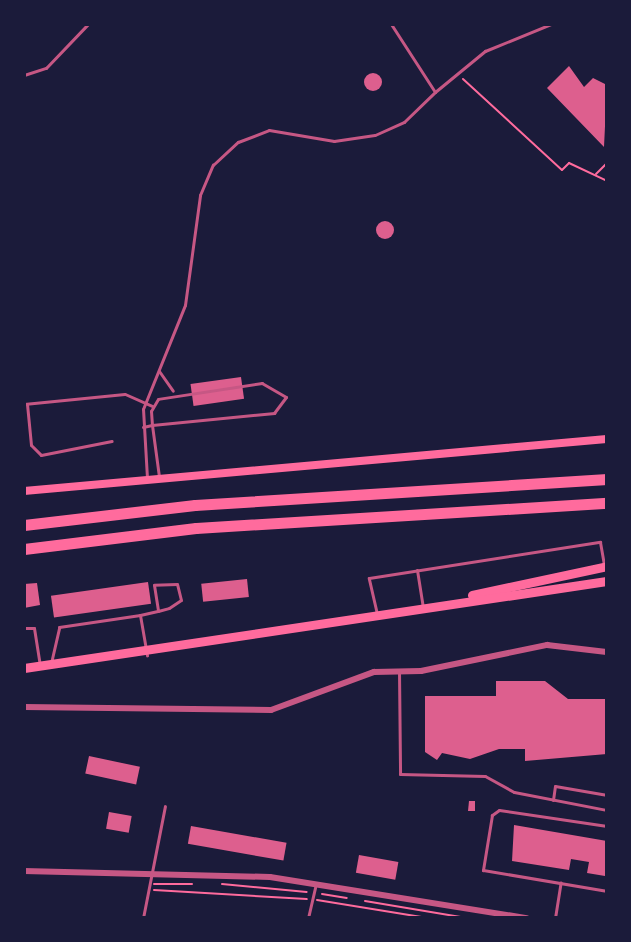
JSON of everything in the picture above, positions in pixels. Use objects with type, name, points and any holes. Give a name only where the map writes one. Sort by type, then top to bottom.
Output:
[{"type":"highway","points":[[24,525],[195,505],[607,479]]},
{"type":"highway","points":[[24,549],[196,528],[607,503]]},
{"type":"main road","points":[[24,491],[607,439]]},
{"type":"main road","points":[[24,668],[147,655],[450,601],[606,566]]},
{"type":"main road","points":[[450,601],[607,581]]},
{"type":"street","points":[[24,707],[271,710],[361,675],[547,645],[607,652]]},
{"type":"street","points":[[24,871],[151,873],[316,883],[527,918]]},
{"type":"lane","points":[[24,75],[46,68],[88,24]]},
{"type":"lane","points":[[391,24],[435,92]]},
{"type":"lane","points":[[147,478],[142,427],[145,402],[190,285],[202,187],[219,159],[269,130],[334,141],[375,135],[404,122],[457,73],[496,44],[551,24]]},
{"type":"lane","points":[[159,371],[173,391]]},
{"type":"lane","points":[[142,427],[274,413],[286,402],[268,383],[173,391],[152,406]]},
{"type":"lane","points":[[112,441],[41,455],[31,445],[25,404],[125,394],[152,406]]},
{"type":"lane","points":[[152,406],[159,477]]},
{"type":"lane","points":[[377,614],[369,578],[600,542],[606,566]]},
{"type":"lane","points":[[417,570],[423,606]]},
{"type":"lane","points":[[45,667],[59,627],[158,611],[178,603],[180,587],[154,585],[158,611]]},
{"type":"lane","points":[[140,615],[147,655]]},
{"type":"lane","points":[[24,628],[34,628],[45,667]]},
{"type":"lane","points":[[399,671],[400,774],[485,776],[514,792],[607,810]]},
{"type":"lane","points":[[553,800],[555,786],[607,795]]},
{"type":"lane","points":[[143,918],[165,806]]},
{"type":"lane","points":[[607,826],[509,809],[492,815],[483,870],[607,891]]},
{"type":"lane","points":[[555,918],[561,882]]},
{"type":"lane","points":[[308,918],[316,883]]},
{"type":"path","points":[[457,73],[562,170],[569,163],[607,181]]},
{"type":"path","points":[[596,174],[607,161],[607,153]]},
{"type":"path","points":[[149,891],[312,900],[428,918]]},
{"type":"building","points":[[569,66],[584,87],[593,78],[607,85],[604,147],[547,88]]},
{"type":"building","points":[[373,73],[382,82],[373,91],[364,82]]},
{"type":"building","points":[[381,221],[389,221],[394,230],[392,237],[381,239],[376,234],[376,226]]},
{"type":"building","points":[[241,377],[244,399],[194,406],[190,384]]},
{"type":"building","points":[[247,579],[249,597],[203,602],[201,584]]},
{"type":"building","points":[[148,582],[151,604],[54,617],[51,596]]},
{"type":"building","points":[[37,583],[40,605],[24,608],[24,584]]},
{"type":"building","points":[[496,681],[545,681],[568,699],[605,699],[607,754],[525,761],[525,749],[499,749],[470,759],[442,753],[437,760],[425,752],[425,696],[496,696]]},
{"type":"building","points":[[89,756],[140,767],[136,784],[85,774]]},
{"type":"building","points":[[469,801],[475,801],[475,811],[468,811]]},
{"type":"building","points":[[109,812],[132,816],[129,833],[106,829]]},
{"type":"building","points":[[514,825],[607,841],[605,876],[587,873],[589,862],[571,859],[569,870],[512,861]]},
{"type":"building","points":[[191,826],[287,843],[283,861],[188,844]]},
{"type":"building","points":[[359,855],[398,862],[395,880],[356,873]]}]
